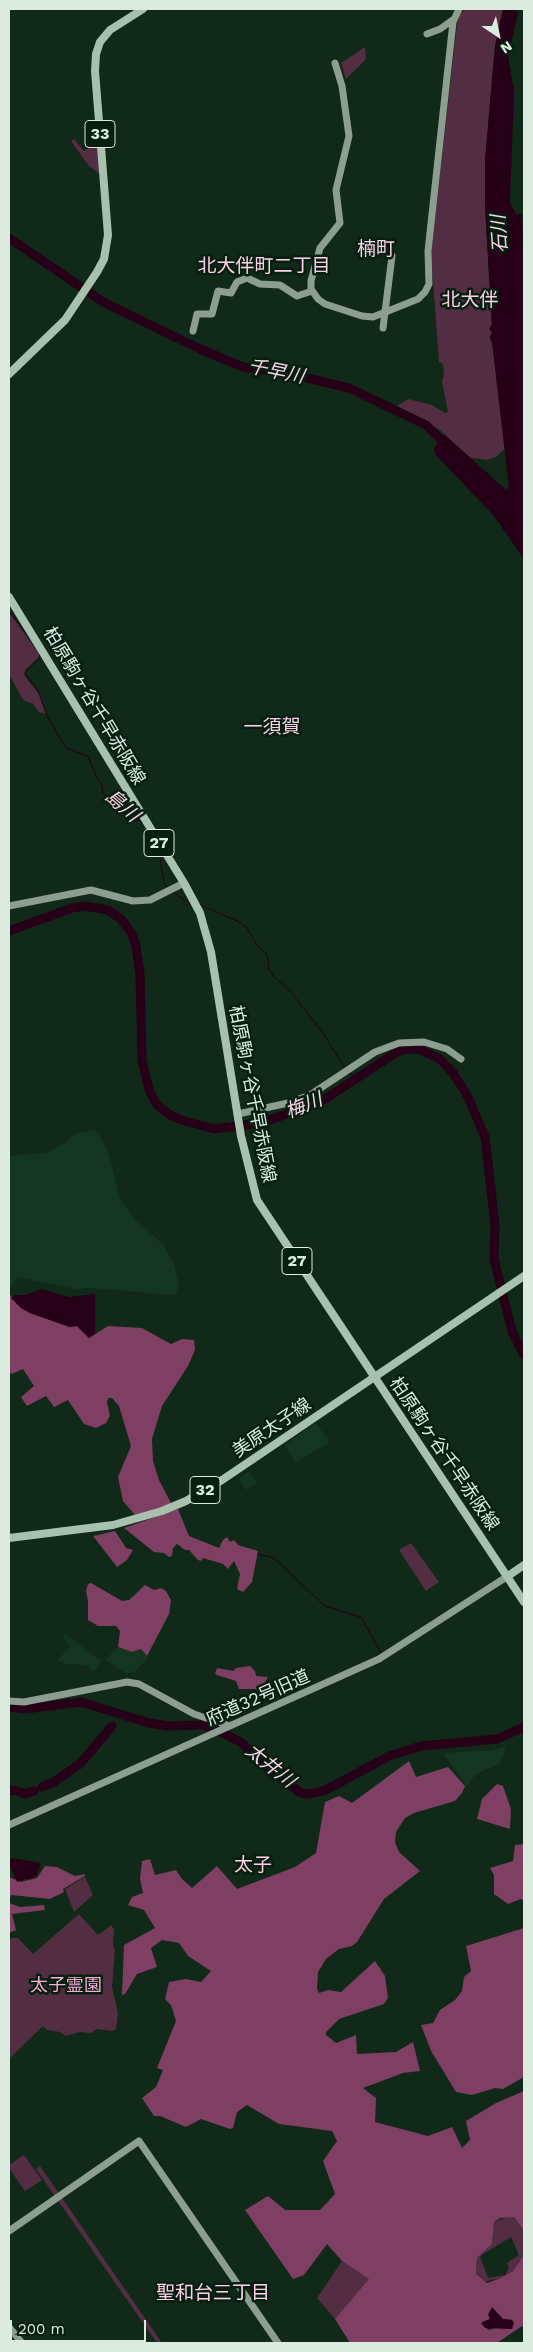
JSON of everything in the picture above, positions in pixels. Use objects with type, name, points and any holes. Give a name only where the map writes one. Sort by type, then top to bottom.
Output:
[{"type":"main road","name":"33","points":[[9,374],[61,325],[104,259],[108,235],[96,70],[97,50],[100,41],[110,30],[143,9]]},
{"type":"main road","name":"柏原駒ヶ谷千早赤阪線","points":[[9,597],[198,908],[210,943],[241,1136],[257,1200],[524,1602]]},
{"type":"main road","name":"美原太子線","points":[[9,1538],[113,1525],[162,1511],[186,1501],[222,1480],[524,1276]]},
{"type":"main road","points":[[508,1576],[524,1565]]},
{"type":"street","points":[[335,63],[342,86],[349,136],[336,190],[340,223],[320,248],[311,282],[312,291],[321,302],[354,314],[369,317],[418,299],[425,292],[428,284],[428,252],[454,19],[459,9]]},
{"type":"street","points":[[427,34],[440,29],[454,19]]},
{"type":"street","points":[[383,328],[392,256]]},
{"type":"street","points":[[193,332],[197,314],[212,314],[218,291],[231,293],[236,282],[247,278],[253,280],[256,284],[280,285],[297,296],[312,291]]},
{"type":"street","points":[[9,906],[91,890],[133,901],[150,900],[184,883]]},
{"type":"street","points":[[238,1115],[288,1103],[310,1095],[375,1052],[399,1043],[424,1042],[447,1049],[461,1059]]},
{"type":"street","name":"府道32号旧道","points":[[9,1825],[382,1657],[508,1576]]},
{"type":"street","points":[[9,1701],[32,1701],[127,1682],[138,1684],[194,1714],[228,1727]]},
{"type":"street","points":[[9,2231],[139,2141],[278,2343]]},
{"type":"street","points":[[9,2327],[22,2343]]},
{"type":"shaded area","points":[[94,1130],[103,1141],[109,1155],[119,1195],[134,1219],[163,1244],[174,1264],[179,1285],[176,1293],[172,1295],[91,1288],[75,1289],[17,1277],[11,1288],[9,1287],[9,1156],[45,1153],[64,1143],[76,1133]]},
{"type":"shaded area","points":[[9,1294],[21,1307],[30,1313],[70,1327],[77,1326],[89,1338],[108,1326],[142,1328],[171,1344],[182,1339],[194,1340],[195,1350],[188,1366],[162,1406],[152,1439],[153,1461],[159,1480],[172,1505],[135,1515],[123,1501],[118,1477],[131,1446],[119,1406],[112,1398],[108,1398],[107,1402],[110,1416],[106,1423],[96,1428],[84,1424],[68,1400],[54,1407],[46,1396],[27,1406],[21,1397],[34,1386],[23,1369],[12,1374],[9,1372]]},
{"type":"shaded area","points":[[316,1423],[330,1442],[296,1463],[284,1445]]},
{"type":"shaded area","points":[[248,1472],[251,1473],[257,1483],[246,1490],[239,1479]]},
{"type":"shaded area","points":[[178,1509],[189,1536],[219,1548],[227,1537],[230,1542],[234,1540],[238,1545],[258,1551],[252,1582],[243,1592],[237,1589],[240,1574],[234,1561],[228,1569],[223,1564],[203,1558],[201,1561],[189,1550],[185,1550],[177,1544],[173,1548],[172,1556],[169,1557],[164,1553],[154,1552],[124,1528]]},
{"type":"shaded area","points":[[115,1531],[126,1548],[133,1550],[127,1560],[117,1567],[93,1536]]},
{"type":"shaded area","points":[[91,1583],[122,1601],[129,1600],[145,1585],[154,1590],[161,1588],[166,1591],[171,1600],[169,1614],[147,1656],[141,1649],[132,1652],[118,1647],[120,1631],[116,1626],[98,1626],[88,1620],[86,1591],[88,1584]]},
{"type":"shaded area","points":[[64,1633],[101,1661],[94,1671],[85,1665],[65,1664],[57,1660],[71,1646],[63,1639]]},
{"type":"shaded area","points":[[118,1647],[132,1652],[141,1649],[148,1658],[135,1671],[127,1674],[105,1660]]},
{"type":"shaded area","points":[[250,1666],[255,1671],[256,1676],[268,1677],[261,1689],[239,1689],[236,1681],[215,1673],[217,1668],[233,1671],[236,1668]]},
{"type":"shaded area","points":[[506,1746],[500,1764],[476,1774],[467,1786],[443,1753],[492,1750]]},
{"type":"shaded area","points":[[409,1761],[416,1777],[448,1767],[465,1786],[455,1801],[414,1813],[405,1818],[396,1832],[395,1842],[399,1852],[420,1871],[384,1899],[357,1942],[352,1946],[339,1949],[326,1959],[318,1972],[317,1989],[319,1993],[328,1990],[341,1992],[375,1961],[385,1976],[388,1998],[384,2004],[339,2019],[326,2032],[326,2035],[336,2043],[356,2035],[357,2054],[396,2052],[413,2042],[420,2071],[403,2073],[363,2088],[376,2098],[375,2122],[428,2136],[452,2127],[462,2148],[470,2140],[466,2121],[496,2103],[524,2091],[524,2231],[514,2217],[500,2218],[494,2222],[492,2244],[477,2258],[476,2274],[487,2283],[513,2271],[524,2255],[524,2328],[522,2326],[497,2343],[350,2343],[335,2319],[369,2279],[342,2261],[327,2244],[304,2275],[293,2279],[245,2210],[268,2196],[285,2210],[320,2210],[335,2194],[323,2161],[337,2141],[332,2131],[279,2124],[247,2105],[237,2112],[233,2128],[230,2129],[201,2119],[186,2127],[160,2116],[154,2116],[142,2098],[156,2087],[163,2070],[157,2068],[176,2021],[171,2005],[165,1999],[169,1982],[186,1979],[201,1982],[211,1971],[188,1956],[179,1943],[162,1940],[151,1948],[157,1967],[137,1974],[125,1994],[122,1995],[124,1945],[155,1928],[144,1910],[128,1905],[132,1897],[143,1893],[140,1879],[142,1861],[150,1859],[155,1875],[176,1870],[192,1888],[217,1866],[237,1889],[295,1867],[316,1853],[325,1802],[339,1796],[352,1803]],"holes":[[[490,2319],[512,2320],[500,2327],[488,2330],[482,2322]]]},
{"type":"shaded area","points":[[497,1784],[503,1786],[511,1809],[510,1829],[477,1819],[482,1799]]},
{"type":"shaded area","points":[[524,1844],[524,1901],[521,1899],[508,1904],[494,1894],[494,1875],[490,1868],[513,1861],[515,1845]]},
{"type":"shaded area","points":[[45,1866],[57,1867],[75,1876],[85,1874],[85,1876],[63,1889],[64,1892],[50,1899],[11,1895],[9,1903],[9,1877],[21,1882],[37,1878]]},
{"type":"shaded area","points":[[9,1903],[20,1907],[44,1905],[45,1910],[12,1914],[16,1930],[9,1933]]},
{"type":"shaded area","points":[[524,1928],[524,2077],[503,2089],[495,2088],[472,2095],[456,2092],[431,2051],[421,2025],[433,2023],[440,2010],[455,2000],[462,1991],[464,1977],[471,1971],[466,1946]]},
{"type":"green space","points":[[465,9],[503,9],[495,46],[485,160],[485,206],[492,333],[489,337],[492,342],[506,447],[496,457],[486,460],[467,457],[440,430],[397,406],[408,399],[432,405],[445,413],[448,412],[442,381],[444,375],[443,364],[439,362],[431,254],[456,33],[459,16]]},
{"type":"green space","points":[[365,47],[366,59],[346,79],[341,63]]},
{"type":"green space","points":[[97,124],[102,176],[88,165],[71,141],[74,139],[84,151],[98,142],[89,129]]},
{"type":"green space","points":[[9,612],[39,654],[39,657],[25,670],[24,675],[38,693],[46,714],[39,712],[33,704],[23,700],[10,676]]},
{"type":"green space","points":[[411,1543],[439,1582],[426,1591],[399,1550]]},
{"type":"green space","points":[[85,1877],[93,1895],[74,1912],[65,1889]]},
{"type":"green space","name":"太子霊園","points":[[79,1914],[97,1934],[100,1934],[111,1925],[114,1929],[113,1946],[115,1949],[112,1987],[118,2013],[116,2029],[112,2031],[97,2029],[91,2033],[80,2032],[66,2036],[60,2032],[47,2030],[43,2026],[9,2059],[9,1940],[18,1938],[33,1954]]},
{"type":"green space","points":[[24,2155],[42,2180],[25,2191],[9,2168],[9,2165]]},
{"type":"green space","points":[[40,2166],[162,2343],[157,2343],[36,2169]]},
{"type":"green space","points":[[511,2216],[514,2217],[524,2231],[524,2255],[513,2271],[501,2278],[483,2282],[476,2275],[477,2258],[492,2244],[494,2222]],"holes":[[[511,2237],[519,2255],[507,2263],[509,2268],[505,2275],[488,2278],[480,2256]]]},
{"type":"green space","points":[[342,2261],[370,2279],[335,2319],[317,2298]]},
{"type":"water","name":"石川","points":[[503,9],[517,9],[518,14],[508,55],[514,92],[510,202],[516,214],[522,214],[524,269],[524,559],[494,516],[435,454],[434,448],[444,434],[505,489],[509,488],[490,338],[492,333],[489,329],[492,324],[485,206],[485,160],[495,46]]},
{"type":"water","points":[[42,1289],[69,1297],[95,1294],[95,1334],[89,1338],[77,1326],[70,1327],[30,1313],[21,1308],[11,1298],[14,1295],[25,1295]]},
{"type":"water","points":[[11,1858],[41,1863],[37,1875],[31,1879],[17,1882],[9,1863]]},
{"type":"water","points":[[492,2307],[503,2319],[512,2320],[514,2323],[512,2329],[485,2328],[481,2323],[490,2319],[488,2315]]},
{"type":"waterway","name":"千早川","points":[[9,238],[103,302],[200,349],[243,367],[282,372],[349,388],[426,425],[449,448]]},
{"type":"waterway","name":"島川","points":[[9,611],[30,638]]},
{"type":"waterway","name":"島川","points":[[40,654],[39,658],[25,673],[39,692],[47,716],[66,748],[88,756],[102,785],[103,793],[144,824]]},
{"type":"waterway","name":"島川","points":[[146,828],[159,852],[164,883],[168,888]]},
{"type":"waterway","name":"島川","points":[[173,892],[192,905]]},
{"type":"waterway","name":"島川","points":[[199,904],[239,922],[247,928],[257,945],[267,954],[269,969],[274,977],[291,992],[323,1033],[345,1068]]},
{"type":"waterway","name":"梅川","points":[[9,931],[72,908],[85,906],[108,910],[121,919],[132,934],[136,946],[140,974],[142,1060],[149,1090],[157,1105],[170,1115],[182,1120],[214,1129],[261,1123],[325,1099],[397,1052],[407,1049],[421,1050],[440,1059],[453,1073],[467,1095],[485,1137],[495,1225],[494,1259],[512,1331],[524,1355]]},
{"type":"waterway","name":"島川","points":[[349,1073],[357,1078]]},
{"type":"waterway","points":[[258,1554],[274,1558],[325,1606],[361,1617],[381,1653]]},
{"type":"waterway","name":"太井川","points":[[9,1707],[25,1709],[81,1702],[149,1723],[168,1726],[203,1725],[241,1742],[272,1772],[301,1793],[308,1794],[324,1791],[389,1756],[421,1746],[497,1739],[524,1727]]},
{"type":"waterway","points":[[42,1787],[54,1782],[80,1764],[112,1726]]},
{"type":"waterway","points":[[9,1791],[14,1790],[25,1794],[34,1791]]},
{"type":"district","name":"楠町","points":[[376,249]]},
{"type":"district","name":"北大伴町二丁目","points":[[264,266]]},
{"type":"district","name":"北大伴","points":[[470,300]]},
{"type":"district","name":"一須賀","points":[[272,727]]},
{"type":"district","name":"太子","points":[[253,1865]]},
{"type":"district","name":"聖和台三丁目","points":[[213,2293]]}]
